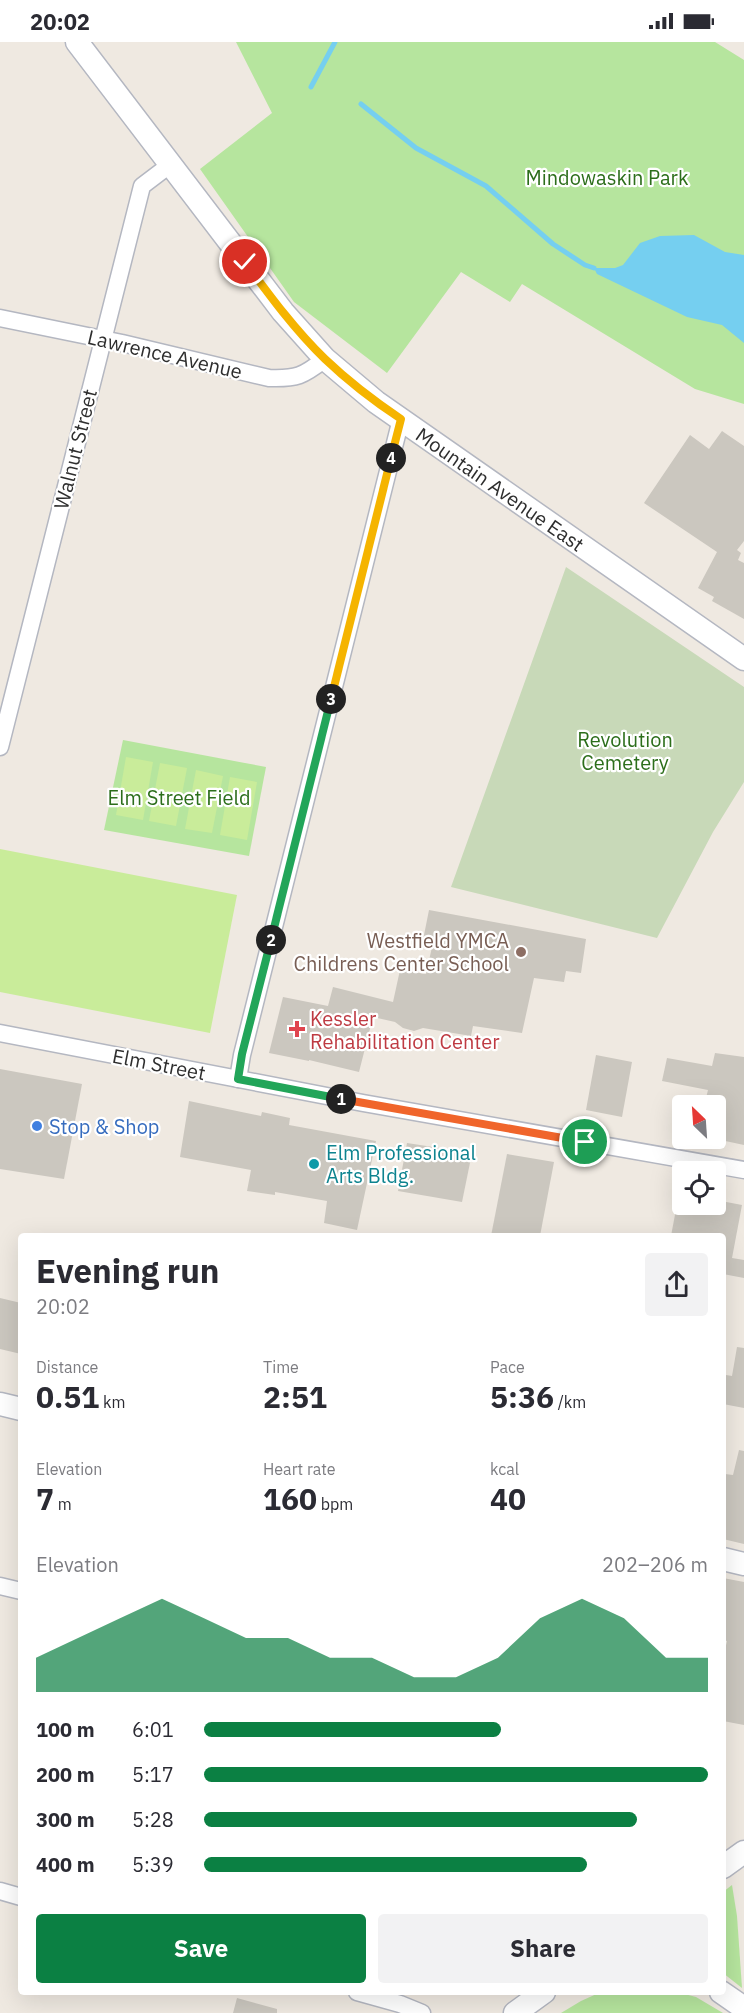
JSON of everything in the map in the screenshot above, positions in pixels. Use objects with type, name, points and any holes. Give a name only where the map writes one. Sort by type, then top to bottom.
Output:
[{"type":"street","name":"Mountain Avenue East","points":[[77,42],[283,312],[325,359],[376,402],[744,659]]},
{"type":"street","name":"Walnut Street","points":[[0,747],[142,186],[171,164]]},
{"type":"street","name":"Lawrence Avenue","points":[[0,318],[103,339],[269,378],[290,378],[308,372],[325,359]]},
{"type":"street","points":[[238,1079],[242,1054],[401,419]]},
{"type":"street","name":"Elm Street","points":[[0,1033],[238,1079],[744,1170]]},
{"type":"street","points":[[0,1404],[18,1408]]},
{"type":"street","points":[[726,1560],[744,1564]]},
{"type":"street","points":[[0,1586],[18,1590]]},
{"type":"street","points":[[726,1865],[744,1852]]},
{"type":"street","points":[[0,1891],[18,1896]]},
{"type":"street","points":[[370,1995],[422,2013]]},
{"type":"street","points":[[515,2013],[540,1995]]},
{"type":"street","points":[[725,1995],[744,2008]]},
{"type":"green space","name":"Mindowaskin Park","points":[[236,42],[715,42],[744,60],[744,404],[695,389],[522,284],[510,302],[461,272],[387,373],[294,302],[200,169],[272,113]]},
{"type":"green space","name":"Revolution Cemetery","points":[[566,567],[744,687],[744,782],[713,832],[657,938],[451,887]]},
{"type":"green space","name":"Elm Street Field","points":[[123,740],[266,767],[249,856],[104,830]]},
{"type":"green space","points":[[126,757],[153,762],[143,820],[116,815]]},
{"type":"green space","points":[[160,763],[187,768],[176,826],[149,821]]},
{"type":"green space","points":[[196,770],[223,776],[212,833],[185,829]]},
{"type":"green space","points":[[230,777],[257,782],[247,840],[220,835]]},
{"type":"green space","points":[[0,849],[237,895],[210,1033],[0,992]]},
{"type":"green space","points":[[732,1885],[737,1916],[742,1988],[726,1975],[726,1890]]},
{"type":"green space","points":[[594,1995],[688,1995],[723,2013],[561,2013]]},
{"type":"water","points":[[694,235],[725,252],[744,255],[744,343],[722,325],[687,317],[597,274],[594,268],[615,268],[623,265],[640,243],[660,236]]},
{"type":"building","points":[[722,431],[744,446],[744,541],[737,550],[741,553],[738,560],[744,563],[744,619],[712,601],[714,597],[698,588],[717,552],[644,503],[690,435],[709,449]]},
{"type":"building","points":[[429,910],[586,939],[581,973],[566,971],[564,982],[534,978],[522,1033],[473,1026],[471,1036],[423,1028],[414,1031],[403,1028],[395,1022],[373,1017],[359,1072],[269,1053],[283,997],[328,1006],[333,987],[393,1002],[400,970],[426,974],[432,947],[422,945]]},
{"type":"building","points":[[715,1053],[744,1057],[744,1145],[726,1141],[726,1095],[707,1095],[708,1090],[662,1081],[667,1058],[712,1066]]},
{"type":"building","points":[[596,1055],[632,1062],[622,1117],[586,1110]]},
{"type":"building","name":"Stop & Shop","points":[[0,1069],[82,1084],[64,1179],[0,1169]]},
{"type":"building","points":[[189,1101],[261,1116],[262,1112],[290,1118],[289,1125],[376,1141],[357,1230],[324,1223],[327,1201],[275,1192],[275,1195],[247,1191],[251,1170],[180,1157]]},
{"type":"building","points":[[407,1143],[472,1153],[462,1202],[398,1191]]},
{"type":"building","points":[[507,1154],[554,1162],[541,1233],[492,1233]]},
{"type":"building","points":[[726,1202],[742,1205],[732,1258],[744,1260],[744,1278],[726,1275],[726,1233],[672,1233],[675,1215],[726,1215]]},
{"type":"building","points":[[0,1298],[18,1302],[18,1353],[0,1349]]},
{"type":"building","points":[[737,1347],[744,1348],[744,1408],[726,1405],[726,1375],[732,1376]]},
{"type":"building","points":[[739,1450],[744,1451],[744,1544],[726,1540],[726,1474],[733,1475]]},
{"type":"building","points":[[726,1579],[744,1582],[744,1725],[726,1722]]},
{"type":"building","points":[[237,1998],[277,2009],[277,2013],[233,2013]]},
{"type":"waterway","points":[[311,87],[335,42]]},
{"type":"waterway","points":[[361,104],[416,148],[486,186],[553,244],[585,265],[594,268]]},
{"type":"place","name":"Westfield YMCA Childrens Center School","points":[[521,952]]},
{"type":"place","name":"Kessler Rehabilitation Center","points":[[297,1029]]},
{"type":"place","name":"Stop & Shop","points":[[37,1126]]},
{"type":"place","name":"Elm Professional Arts Bldg.","points":[[314,1164]]},
{"type":"route","points":[[245,262],[283,312],[325,359],[376,402],[401,419],[242,1054],[238,1079],[585,1142]]}]
